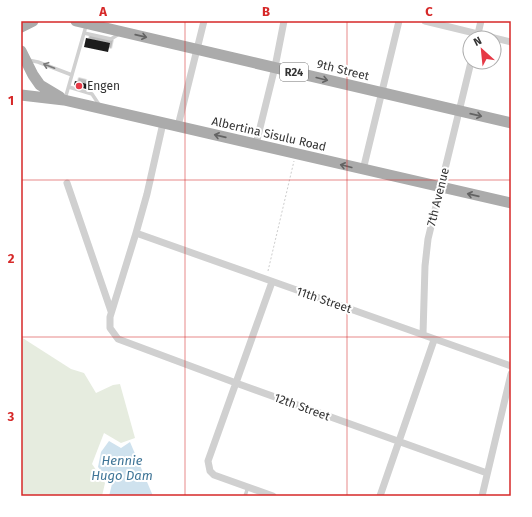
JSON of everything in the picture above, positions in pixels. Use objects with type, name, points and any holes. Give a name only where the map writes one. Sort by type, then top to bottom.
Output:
[{"type":"main road","points":[[21,27],[33,21]]},
{"type":"main road","name":"9th Street","points":[[76,21],[86,26],[123,32],[511,123]]},
{"type":"main road","points":[[23,56],[40,85],[64,100]]},
{"type":"main road","name":"Albertina Sisulu Road","points":[[21,95],[64,100],[296,153],[362,170],[511,203]]},
{"type":"street","points":[[178,126],[204,21]]},
{"type":"street","points":[[256,144],[275,67],[284,21]]},
{"type":"street","points":[[362,170],[399,21]]},
{"type":"street","points":[[424,21],[462,32]]},
{"type":"street","name":"7th Avenue","points":[[423,334],[426,248],[469,70]]},
{"type":"street","points":[[111,311],[147,194],[163,123]]},
{"type":"street","points":[[67,182],[111,311]]},
{"type":"street","name":"11th Street","points":[[136,233],[423,334],[434,340],[511,366]]},
{"type":"street","points":[[269,281],[236,383],[208,461],[210,471],[214,475],[273,496]]},
{"type":"street","name":"12th Street","points":[[111,311],[109,322],[110,328],[118,339],[236,383],[487,472]]},
{"type":"street","points":[[380,496],[434,340]]},
{"type":"street","points":[[482,496],[511,374]]},
{"type":"lane","points":[[64,100],[86,26]]},
{"type":"lane","points":[[23,56],[72,75]]},
{"type":"lane","points":[[68,87],[92,94],[102,109]]},
{"type":"lane","points":[[245,496],[248,487]]},
{"type":"path","points":[[269,281],[296,153]]},
{"type":"shaded area","points":[[21,337],[71,369],[84,373],[96,393],[113,385],[120,384],[135,438],[121,443],[104,433],[92,464],[105,483],[102,496],[21,496]]},
{"type":"water","name":"Hennie Hugo Dam","points":[[109,441],[121,448],[130,442],[153,496],[109,496],[112,484],[98,467],[101,452]]},
{"type":"building","points":[[86,38],[110,43],[108,52],[84,47]]},
{"type":"building","points":[[75,81],[91,85],[89,90],[74,85]]},
{"type":"place","name":"Engen","points":[[79,86]]}]
